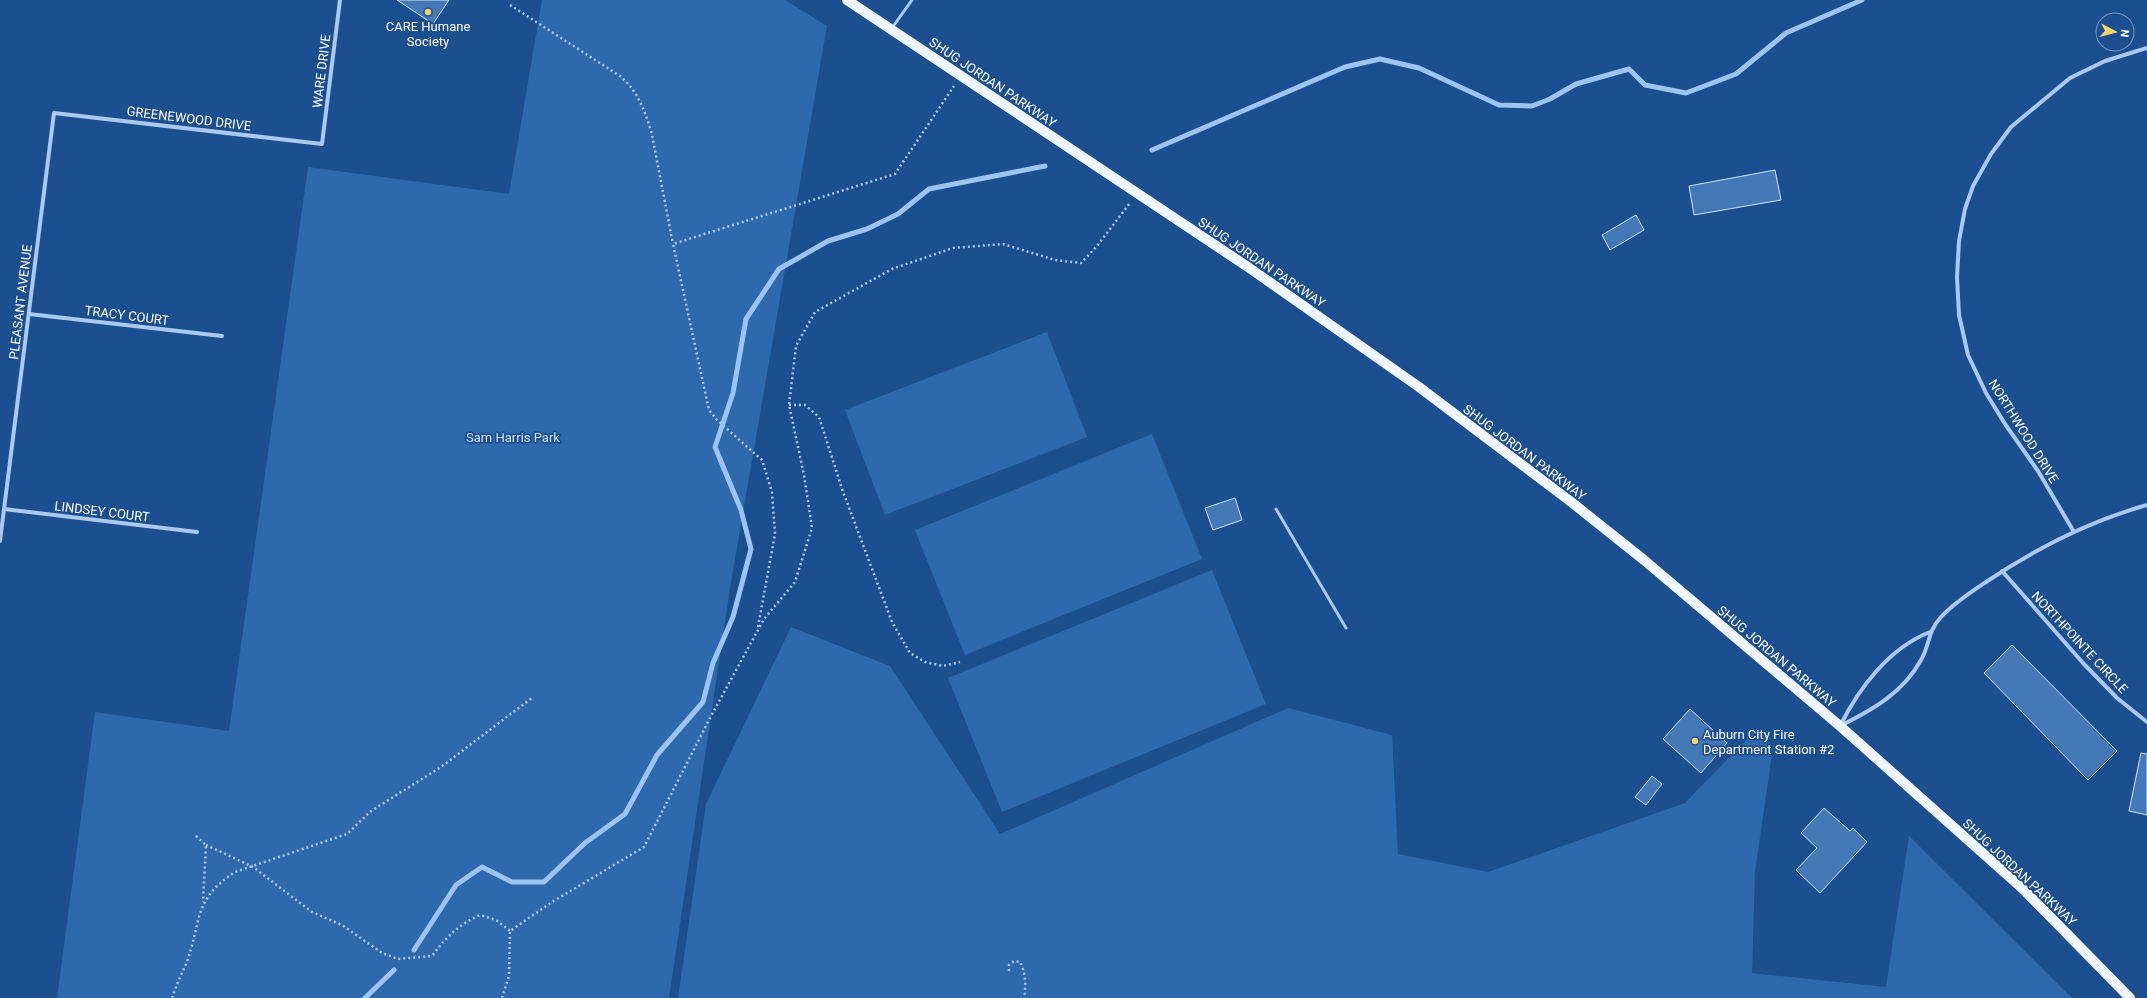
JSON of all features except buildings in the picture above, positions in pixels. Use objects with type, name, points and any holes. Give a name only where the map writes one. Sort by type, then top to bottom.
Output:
[{"type":"main road","name":"SHUG JORDAN PARKWAY","points":[[846,0],[1248,267],[1419,387],[1644,560],[1840,726],[2022,888],[2130,998]]},
{"type":"street","name":"WARE DRIVE","points":[[322,144],[340,0]]},
{"type":"street","name":"NORTHWOOD DRIVE","points":[[2074,532],[2038,471],[2005,424],[1986,393],[1968,355],[1959,315],[1957,277],[1959,241],[1965,209],[1973,186],[1991,154],[2012,127],[2070,78],[2106,61],[2147,48]]},
{"type":"street","name":"GREENEWOOD DRIVE","points":[[54,112],[322,144]]},
{"type":"street","name":"PLEASANT AVENUE","points":[[0,541],[54,112]]},
{"type":"street","name":"TRACY COURT","points":[[29,314],[222,336]]},
{"type":"street","points":[[1840,726],[1869,712],[1890,698],[1921,660],[1930,632],[1941,617],[1963,598],[2002,571],[2074,532],[2147,505]]},
{"type":"street","name":"LINDSEY COURT","points":[[4,509],[197,532]]},
{"type":"street","name":"NORTHPOINTE CIRCLE","points":[[2002,571],[2083,663],[2117,698],[2147,722]]},
{"type":"street","points":[[1840,726],[1852,701],[1862,687],[1906,643],[1930,632]]},
{"type":"lane","points":[[891,29],[912,0]]},
{"type":"lane","points":[[1276,509],[1346,628]]},
{"type":"path","points":[[510,5],[620,76],[630,85],[648,117],[673,244],[709,410],[717,420],[762,460],[770,486],[775,534],[757,630]]},
{"type":"path","points":[[673,244],[895,174],[961,76]]},
{"type":"path","points":[[510,931],[552,902],[644,847],[757,630],[764,619],[795,582],[812,528],[804,475],[789,405],[796,346],[815,312],[892,269],[953,248],[1003,244],[1056,260],[1081,263],[1098,246],[1137,194]]},
{"type":"path","points":[[789,405],[805,405],[819,417],[842,489],[892,622],[910,653],[925,662],[943,666],[960,662]]},
{"type":"path","points":[[203,902],[219,882],[235,872],[347,834],[371,811],[442,767],[533,697]]},
{"type":"path","points":[[196,836],[206,845],[253,867],[312,912],[342,925],[382,954],[398,959],[432,956],[463,922],[480,915],[496,920],[510,931]]},
{"type":"path","points":[[172,998],[178,976],[186,964],[203,902],[206,845]]},
{"type":"path","points":[[502,998],[509,976],[510,931]]},
{"type":"path","points":[[1009,971],[1010,965],[1014,962],[1020,962],[1023,967],[1025,982],[1024,998]]},
{"type":"green space","name":"Sam Harris Park","points":[[542,0],[785,0],[827,26],[730,588],[669,998],[57,998],[95,712],[229,731],[308,167],[509,194]]},
{"type":"green space","points":[[1047,332],[1087,437],[885,515],[845,410]]},
{"type":"green space","points":[[1152,434],[1202,559],[965,655],[915,530]]},
{"type":"green space","points":[[1212,570],[1266,704],[1002,812],[948,678]]},
{"type":"green space","points":[[791,627],[890,666],[1000,834],[1288,708],[1392,735],[1398,854],[1488,872],[1685,803],[1756,730],[1773,747],[1755,872],[1752,973],[1886,987],[1909,836],[2072,998],[678,998],[706,804]]},
{"type":"waterway","points":[[1152,150],[1345,67],[1380,59],[1419,68],[1499,105],[1532,106],[1550,99],[1576,84],[1629,69],[1645,85],[1686,93],[1736,74],[1786,33],[1862,0]]},
{"type":"waterway","points":[[414,950],[456,885],[482,867],[512,882],[544,882],[585,843],[625,814],[657,755],[703,702],[713,663],[733,617],[751,549],[741,510],[715,447],[733,393],[746,319],[779,269],[828,241],[867,229],[898,214],[929,189],[1045,166]]},
{"type":"waterway","points":[[365,998],[394,970]]},
{"type":"place","name":"CARE Humane Society","points":[[428,12]]},
{"type":"place","name":"Auburn City Fire Department Station #2","points":[[1695,741]]}]
